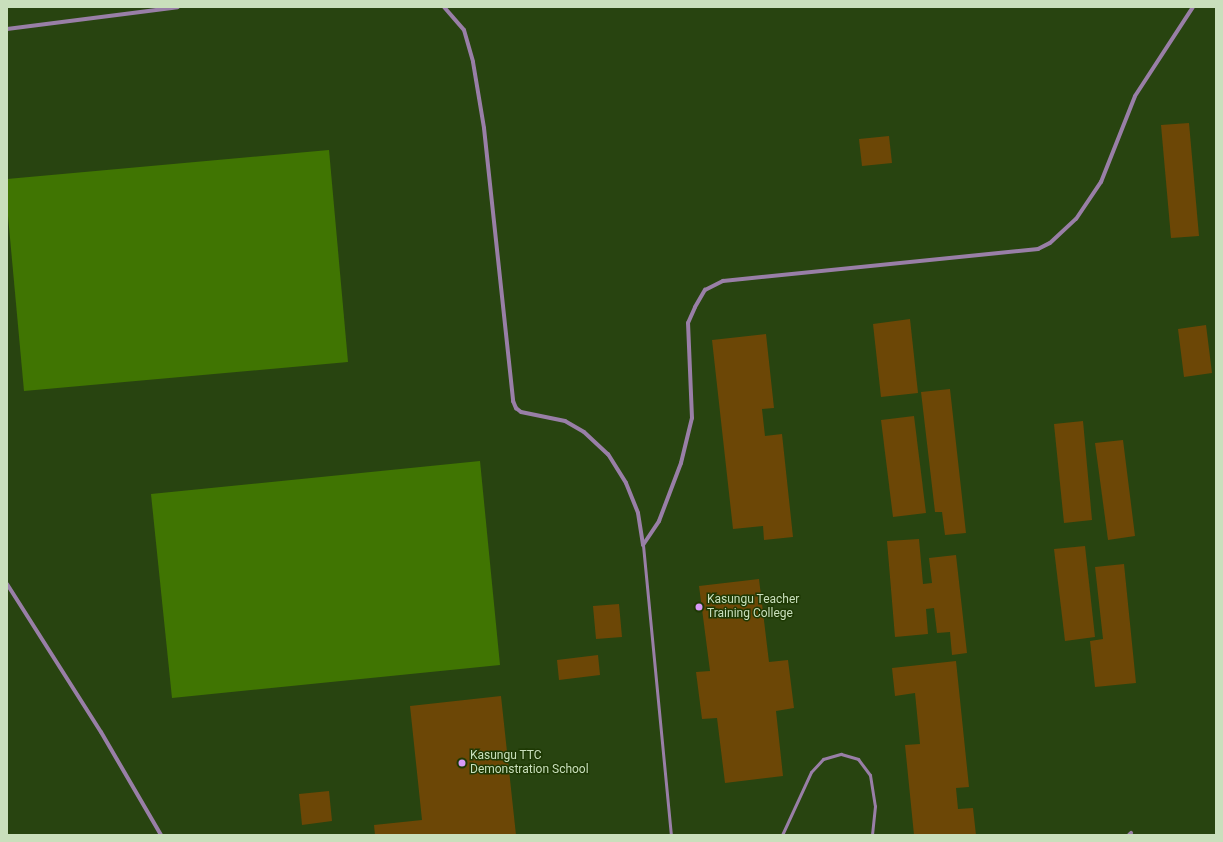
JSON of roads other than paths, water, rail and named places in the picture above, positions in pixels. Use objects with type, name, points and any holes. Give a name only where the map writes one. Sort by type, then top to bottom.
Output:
[{"type":"street","points":[[7,29],[178,7]]},
{"type":"street","points":[[444,7],[464,30],[473,62],[484,128],[513,401],[516,408],[521,412],[565,421],[584,432],[608,454],[626,483],[638,513],[643,545]]},
{"type":"street","points":[[643,545],[659,521],[683,455],[692,418],[688,323],[705,290],[723,281],[1038,248],[1050,243],[1076,219],[1101,182],[1135,96],[1193,7]]},
{"type":"street","points":[[7,584],[101,732],[161,835]]},
{"type":"lane","points":[[643,545],[671,835]]},
{"type":"lane","points":[[782,835],[811,772],[823,759],[841,754],[858,759],[870,775],[875,806],[872,835]]},
{"type":"place","name":"Kasungu Teacher Training College","points":[[699,607]]},
{"type":"place","name":"Kasungu TTC Demonstration School","points":[[462,763]]}]
